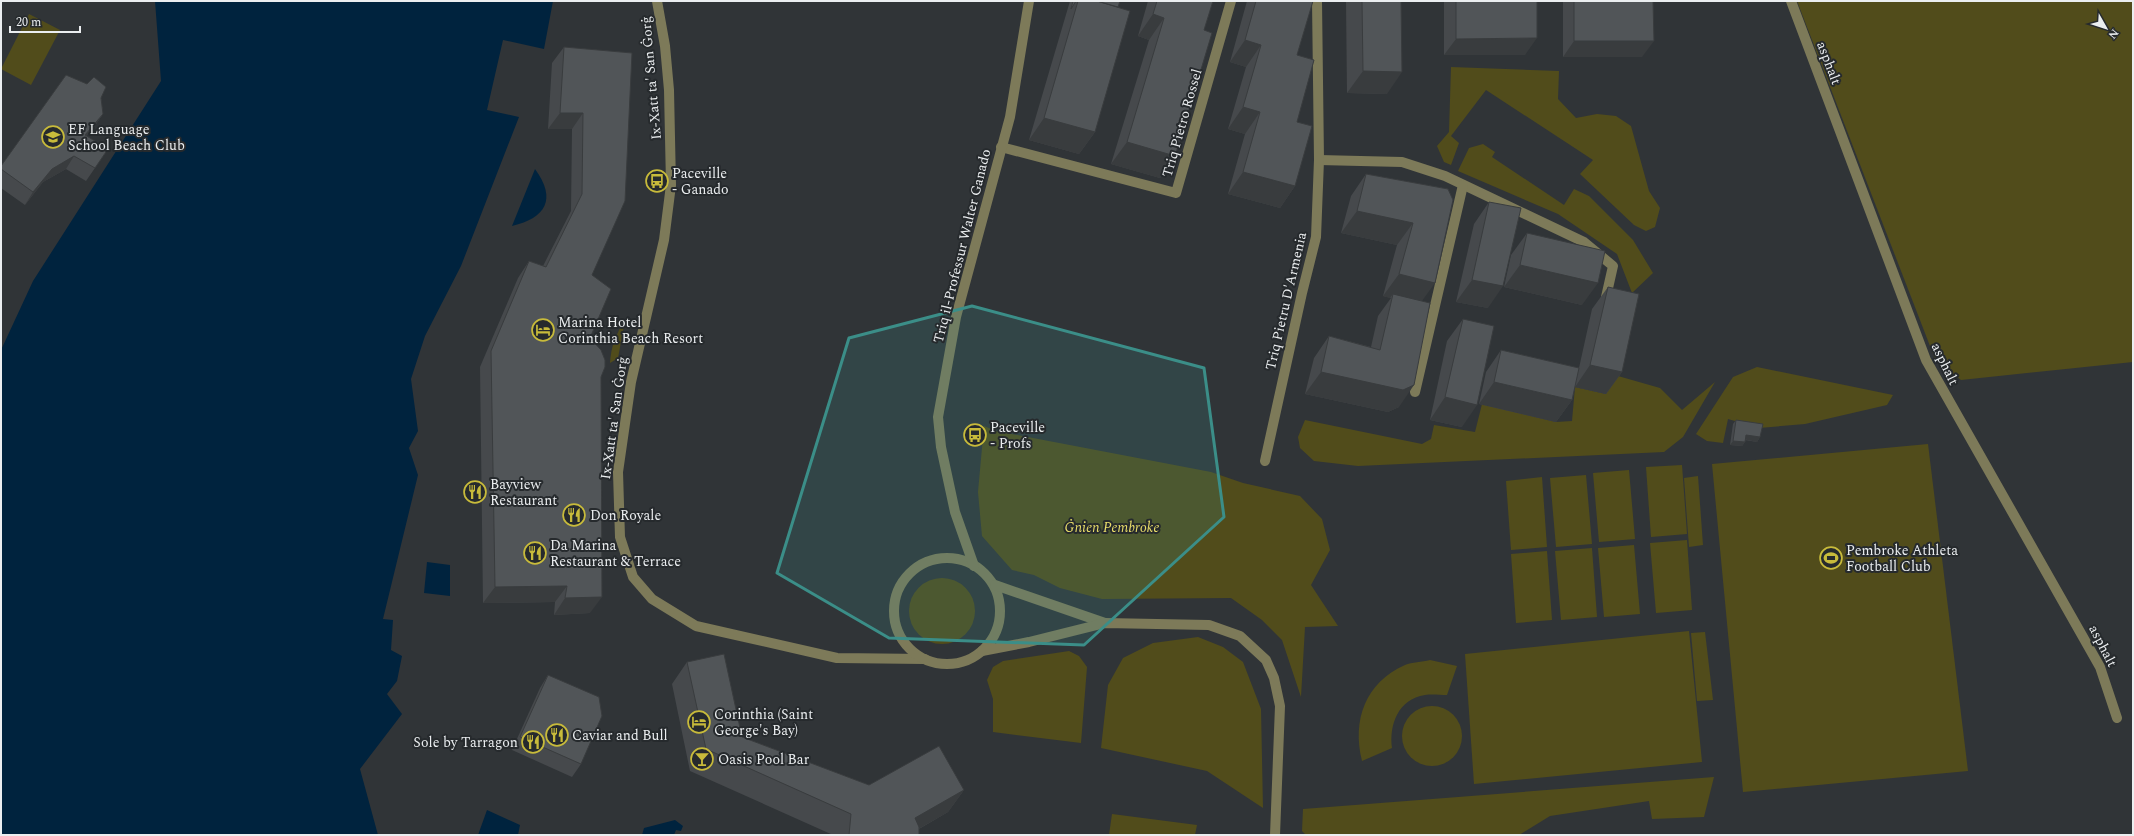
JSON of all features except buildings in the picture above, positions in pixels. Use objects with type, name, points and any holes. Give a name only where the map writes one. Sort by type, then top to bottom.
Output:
[{"type":"street","name":"Ix-Xatt ta' San Ġorġ","points":[[657,1],[665,46],[669,90],[672,185],[664,240],[631,382],[618,472],[620,537],[633,577],[652,599],[696,626],[837,658],[925,659]]},
{"type":"street","name":"Triq il-Professur Walter Ganado","points":[[974,566],[955,512],[941,447],[938,417],[956,317],[1010,117],[1029,1]]},
{"type":"street","name":"Triq Pietro Rossel","points":[[1001,146],[1176,193],[1232,1]]},
{"type":"street","name":"Triq Pietru D'Armenia","points":[[1265,461],[1302,293],[1316,237],[1320,160],[1317,1]]},
{"type":"street","name":"asphalt","points":[[1791,1],[1926,360],[2100,667],[2117,718]]},
{"type":"street","points":[[1320,160],[1402,162],[1463,184],[1584,242],[1614,266],[1606,297]]},
{"type":"street","points":[[1415,392],[1458,212],[1463,184]]},
{"type":"street","name":"Triq il-Professur Walter Ganado","points":[[941,559],[958,560],[974,566],[995,585],[1000,604],[999,621],[993,638],[982,651],[969,660],[954,664],[939,664],[925,659],[910,649],[899,634],[894,616],[896,598],[902,585],[910,573],[925,564],[941,559]]},
{"type":"street","points":[[995,585],[1105,623]]},
{"type":"street","points":[[982,651],[1029,642],[1105,623],[1209,625],[1240,636],[1266,660],[1274,678],[1280,706],[1275,835]]},
{"type":"highlighted area","points":[[972,306],[1204,368],[1224,517],[1084,645],[889,638],[777,573],[849,338]]},
{"type":"green space","points":[[1797,1],[2133,1],[2133,362],[1961,380],[1935,359]]},
{"type":"green space","points":[[29,14],[60,30],[31,85],[1,69]]},
{"type":"green space","points":[[1451,67],[1559,71],[1558,99],[1576,118],[1597,114],[1616,116],[1631,126],[1649,191],[1660,208],[1655,227],[1646,231],[1634,225],[1580,174],[1593,160],[1486,90],[1451,136],[1459,143],[1451,165],[1444,162],[1437,146],[1449,132]]},
{"type":"green space","points":[[1483,144],[1495,152],[1492,157],[1564,205],[1574,189],[1589,196],[1633,240],[1653,273],[1632,293],[1617,254],[1558,214],[1458,171],[1469,148]]},
{"type":"green space","points":[[625,320],[618,358],[610,363],[614,340]]},
{"type":"green space","points":[[1757,367],[1893,395],[1887,405],[1805,424],[1759,428],[1728,419],[1723,443],[1707,441],[1696,434],[1733,377]]},
{"type":"green space","points":[[1611,374],[1660,388],[1682,410],[1715,382],[1683,437],[1664,452],[1358,466],[1314,461],[1300,448],[1298,437],[1305,420],[1422,444],[1431,439],[1434,425],[1475,432],[1482,404],[1556,422],[1572,421],[1575,387],[1606,394]]},
{"type":"green space","name":"Ġnien Pembroke","points":[[984,426],[996,431],[1211,472],[1243,483],[1300,496],[1322,519],[1330,550],[1311,585],[1338,626],[1305,627],[1301,697],[1282,640],[1262,620],[1231,598],[1102,599],[1060,588],[1034,575],[1012,570],[982,536],[978,492]]},
{"type":"green space","name":"Pembroke Athleta Football Club","points":[[1928,444],[1968,771],[1743,792],[1712,464]]},
{"type":"green space","points":[[1682,465],[1687,534],[1651,537],[1646,467]]},
{"type":"green space","points":[[1629,470],[1635,539],[1599,542],[1593,473]]},
{"type":"green space","points":[[1586,475],[1592,544],[1556,547],[1550,478]]},
{"type":"green space","points":[[1698,476],[1703,545],[1689,547],[1684,478]]},
{"type":"green space","points":[[1542,477],[1547,547],[1511,550],[1506,481]]},
{"type":"green space","points":[[1687,540],[1692,610],[1656,613],[1650,543]]},
{"type":"green space","points":[[1634,545],[1640,614],[1604,617],[1598,548]]},
{"type":"green space","points":[[1592,548],[1597,617],[1561,620],[1555,551]]},
{"type":"green space","points":[[1547,551],[1552,620],[1516,623],[1511,554]]},
{"type":"green space","points":[[942,578],[955,581],[965,588],[972,598],[975,611],[972,624],[965,634],[955,641],[942,644],[929,641],[919,634],[912,624],[909,611],[912,598],[919,588],[929,581]]},
{"type":"green space","points":[[1689,631],[1702,762],[1474,784],[1465,654]]},
{"type":"green space","points":[[1705,632],[1713,700],[1697,701],[1691,633]]},
{"type":"green space","points":[[1198,637],[1223,647],[1243,662],[1261,709],[1263,808],[1207,771],[1101,748],[1108,685],[1123,658],[1153,643]]},
{"type":"green space","points":[[1069,651],[1079,656],[1087,667],[1081,743],[993,732],[993,699],[987,680],[993,667],[1003,661]]},
{"type":"green space","points":[[1430,660],[1457,666],[1447,695],[1425,695],[1416,697],[1408,702],[1397,714],[1394,722],[1391,739],[1392,748],[1362,761],[1359,746],[1359,731],[1365,704],[1371,692],[1391,673],[1405,665]]},
{"type":"green space","points":[[1426,706],[1438,706],[1449,711],[1457,719],[1462,730],[1460,748],[1449,761],[1438,766],[1426,766],[1415,761],[1407,753],[1402,742],[1402,730],[1407,719],[1415,711]]},
{"type":"green space","points":[[1714,777],[1704,817],[1652,819],[1649,801],[1550,816],[1519,835],[1306,835],[1302,831],[1303,809]]},
{"type":"green space","points":[[1112,814],[1197,825],[1195,835],[1109,835]]},
{"type":"water","points":[[155,1],[553,1],[544,49],[503,40],[487,110],[519,117],[461,266],[425,336],[411,379],[418,431],[409,448],[418,475],[383,619],[393,620],[391,650],[402,656],[397,681],[387,694],[402,714],[360,769],[378,835],[1,835],[1,350],[33,281],[161,81]]},
{"type":"water","points":[[535,169],[542,180],[545,189],[546,198],[544,206],[533,218],[512,226]]},
{"type":"water","points":[[427,562],[450,565],[450,596],[424,593]]},
{"type":"water","points":[[487,810],[520,825],[518,835],[478,835]]},
{"type":"water","points":[[675,820],[683,826],[681,831],[676,830],[674,835],[642,835],[644,828]]},
{"type":"place","name":"EF Language School Beach Club","points":[[53,137]]},
{"type":"place","name":"Paceville - Ganado","points":[[657,181]]},
{"type":"place","name":"Marina Hotel Corinthia Beach Resort","points":[[543,330]]},
{"type":"place","name":"Paceville - Profs","points":[[975,435]]},
{"type":"place","name":"Bayview Restaurant","points":[[475,492]]},
{"type":"place","name":"Don Royale","points":[[574,515]]},
{"type":"place","name":"Da Marina Restaurant & Terrace","points":[[535,553]]},
{"type":"place","name":"Pembroke Athleta Football Club","points":[[1831,558]]},
{"type":"place","name":"Corinthia (Saint George's Bay)","points":[[699,722]]},
{"type":"place","name":"Caviar and Bull","points":[[557,735]]},
{"type":"place","name":"Sole by Tarragon","points":[[533,742]]},
{"type":"place","name":"Oasis Pool Bar","points":[[702,759]]}]
